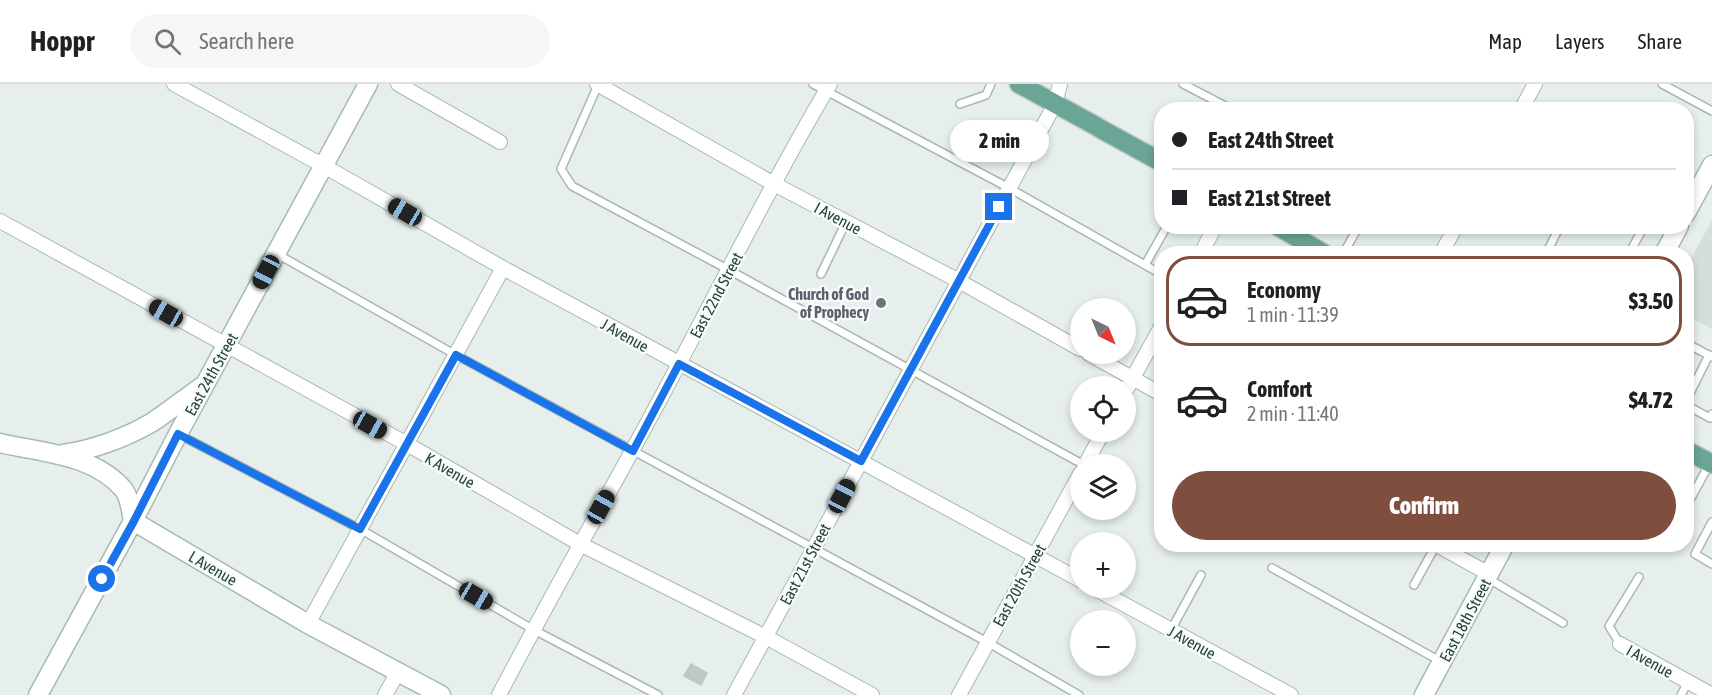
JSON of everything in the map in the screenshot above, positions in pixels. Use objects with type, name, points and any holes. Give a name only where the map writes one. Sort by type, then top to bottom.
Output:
[{"type":"main road","points":[[1019,84],[1154,158]]},
{"type":"main road","points":[[1292,234],[1314,245]]},
{"type":"main road","points":[[1694,454],[1711,464]]},
{"type":"street","name":"J Avenue","points":[[174,84],[679,364],[1070,575]]},
{"type":"street","name":"East 24th Street","points":[[38,695],[368,84]]},
{"type":"street","points":[[398,84],[500,142]]},
{"type":"street","name":"I Avenue","points":[[598,84],[774,184],[959,281],[1070,343]]},
{"type":"street","name":"East 21st Street","points":[[734,695],[1055,105],[1060,84]]},
{"type":"street","points":[[1525,102],[1535,84]]},
{"type":"street","name":"East 22nd Street","points":[[499,695],[633,451],[823,86]]},
{"type":"street","points":[[1694,198],[1712,165]]},
{"type":"street","name":"K Avenue","points":[[0,221],[407,444],[580,544],[766,637],[872,695]]},
{"type":"street","points":[[308,624],[504,268]]},
{"type":"street","points":[[1133,376],[1154,339]]},
{"type":"street","points":[[1107,364],[1128,376]]},
{"type":"street","points":[[1136,380],[1154,390]]},
{"type":"street","points":[[59,454],[82,451],[124,436],[150,423],[207,382]]},
{"type":"street","points":[[0,443],[59,454],[87,463],[126,492],[134,521]]},
{"type":"street","name":"East 20th Street","points":[[959,695],[1070,493]]},
{"type":"street","name":"L Avenue","points":[[134,521],[308,624],[441,695]]},
{"type":"street","points":[[1456,552],[1488,576]]},
{"type":"street","name":"East 18th Street","points":[[1424,695],[1501,552]]},
{"type":"street","name":"J Avenue","points":[[1112,598],[1291,695]]},
{"type":"street","name":"I Avenue","points":[[1620,644],[1712,695]]},
{"type":"street","points":[[386,695],[398,672]]},
{"type":"lane","points":[[598,84],[561,169],[572,186],[1070,457]]},
{"type":"lane","points":[[960,104],[986,95],[991,84]]},
{"type":"lane","points":[[1184,84],[1218,102]]},
{"type":"lane","points":[[1662,84],[1712,111]]},
{"type":"lane","points":[[823,86],[1154,270]]},
{"type":"lane","points":[[821,274],[846,222]]},
{"type":"lane","points":[[1145,265],[1154,249]]},
{"type":"lane","points":[[276,254],[456,355],[987,642],[1079,695]]},
{"type":"lane","points":[[1694,347],[1711,356],[1694,388]]},
{"type":"lane","points":[[1694,408],[1710,418],[1712,414]]},
{"type":"lane","points":[[178,434],[360,529],[534,630],[658,695]]},
{"type":"lane","points":[[1694,493],[1711,464]]},
{"type":"lane","points":[[1712,522],[1695,554],[1712,564]]},
{"type":"lane","points":[[1414,585],[1432,552]]},
{"type":"lane","points":[[1272,568],[1442,662]]},
{"type":"lane","points":[[1171,630],[1201,575]]},
{"type":"lane","points":[[1488,576],[1563,623]]},
{"type":"lane","points":[[1620,644],[1609,626],[1639,577]]},
{"type":"lane","points":[[1681,695],[1688,682]]},
{"type":"shaded area","points":[[1712,220],[1712,329],[1694,319],[1694,253]]},
{"type":"building","points":[[691,664],[707,673],[701,685],[684,676]]},
{"type":"place","name":"Church of God of Prophecy","points":[[881,303]]},
{"type":"route","points":[[102,579],[178,434],[360,529],[456,355],[633,451],[679,364],[861,461],[999,207]]}]
